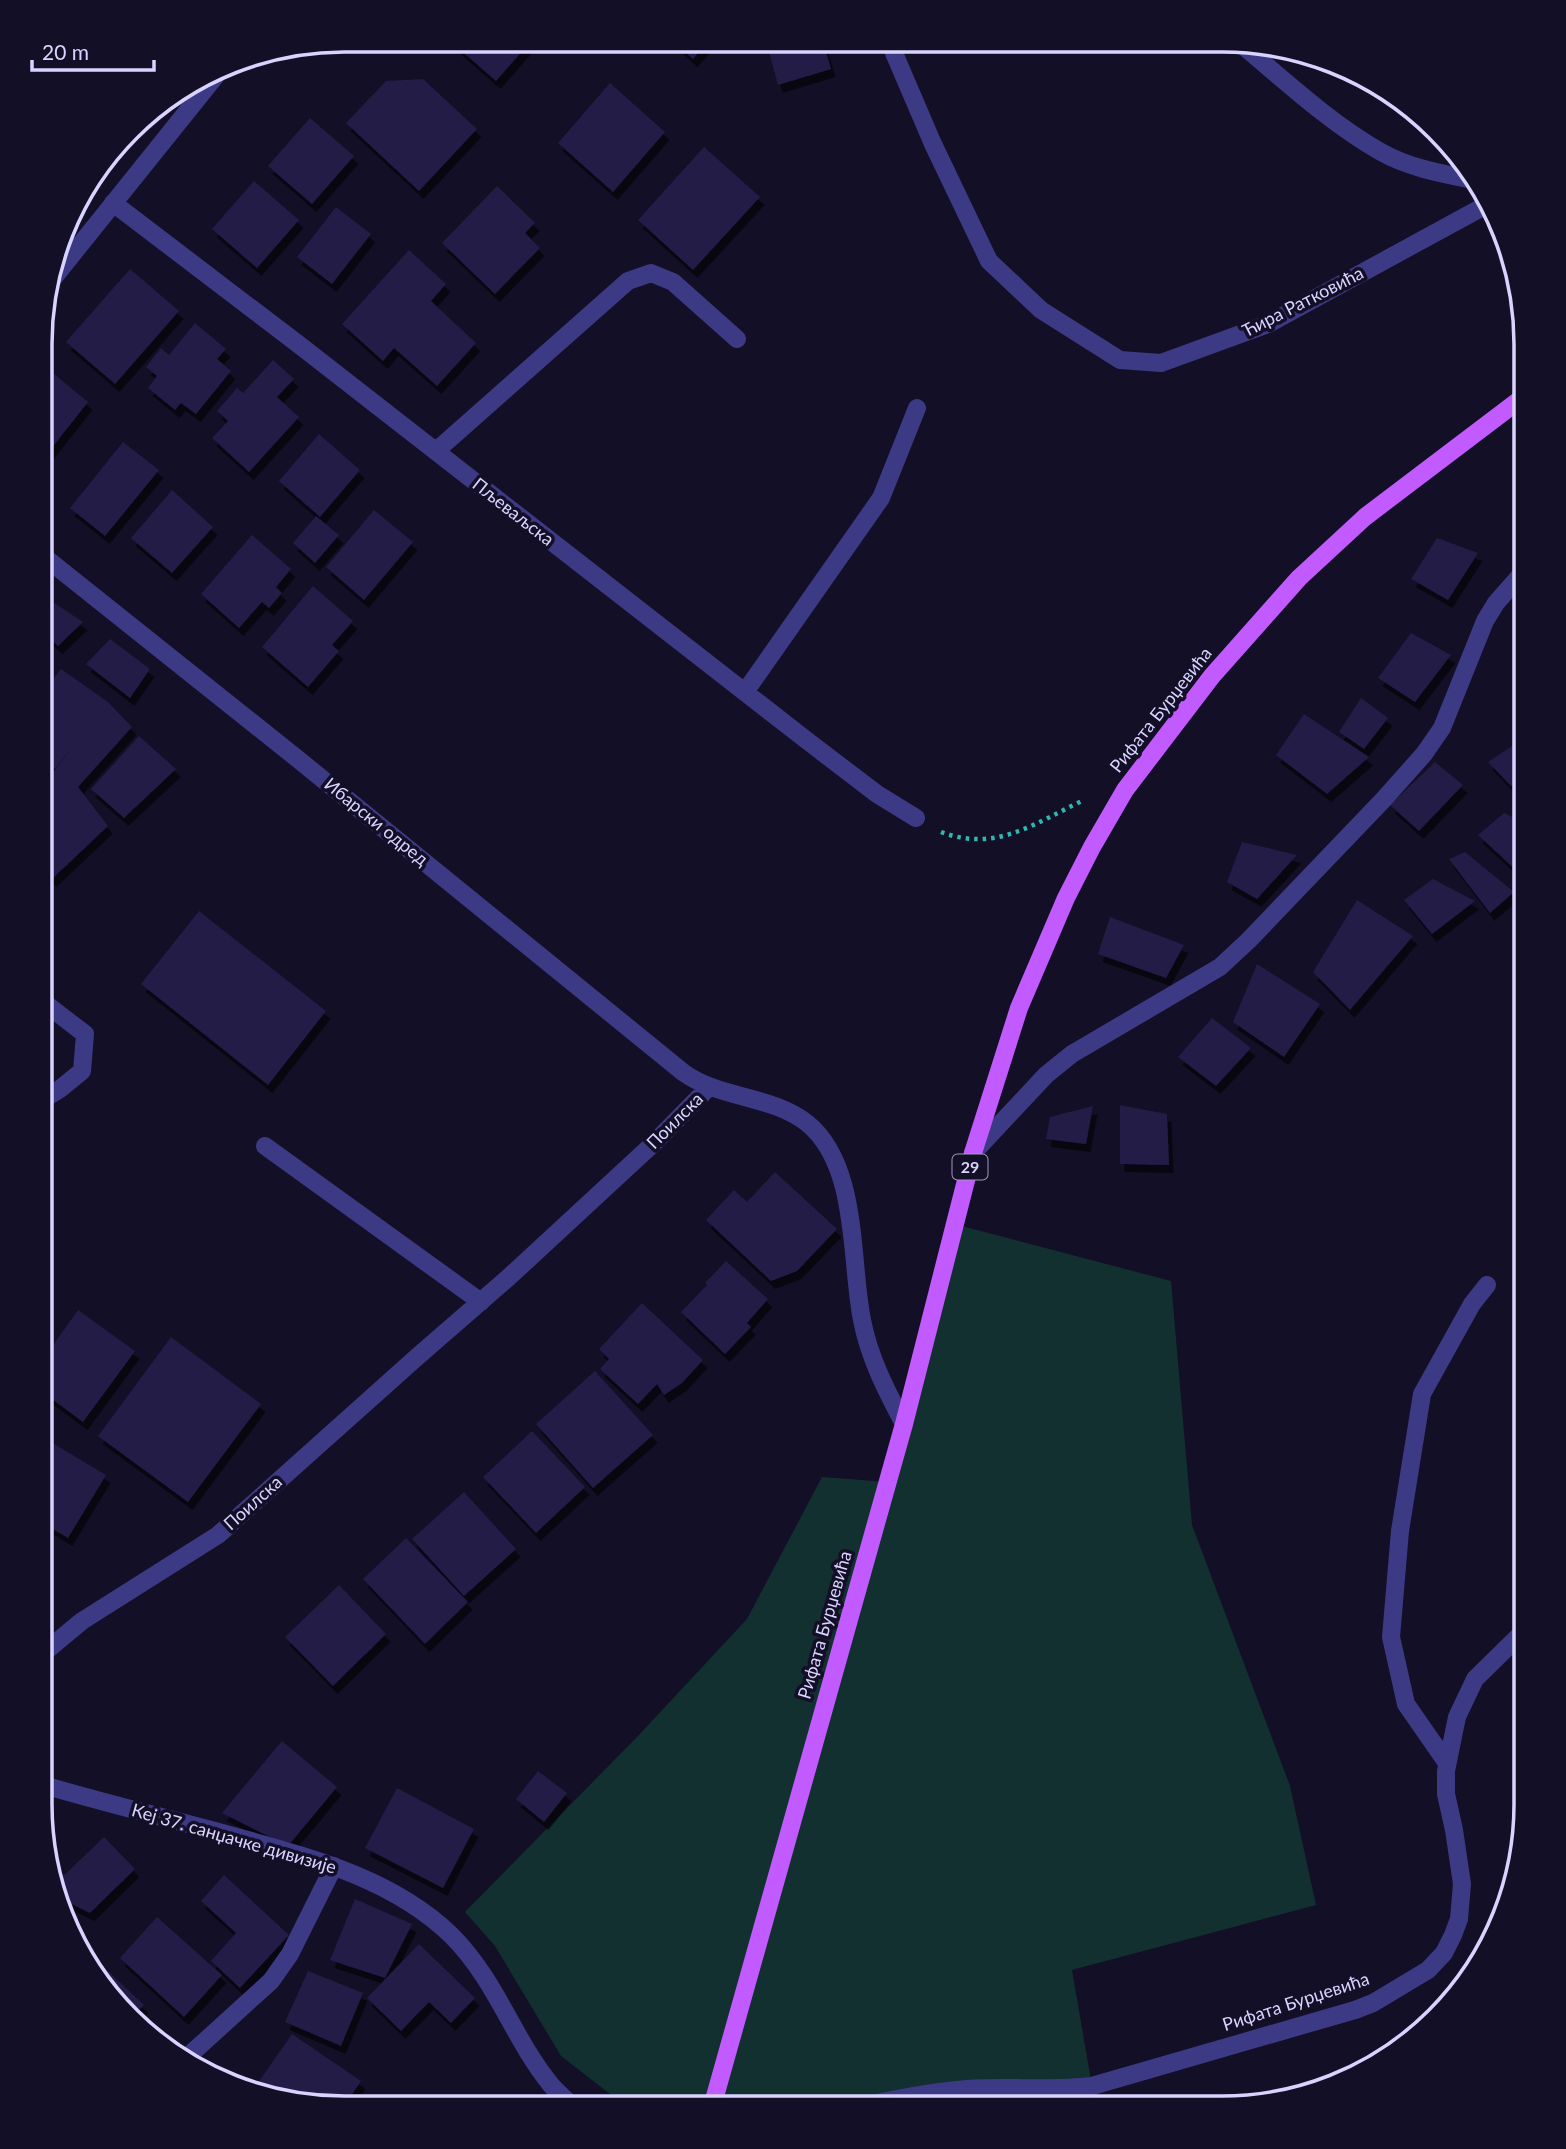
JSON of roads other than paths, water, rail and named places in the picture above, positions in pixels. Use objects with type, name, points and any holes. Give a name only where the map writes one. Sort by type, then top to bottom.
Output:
[{"type":"main road","name":"Рифата Бурџевића","points":[[715,2096],[904,1423],[973,1153],[1004,1050],[1041,953],[1087,858],[1125,790],[1212,676],[1299,578],[1365,516],[1514,404]]},
{"type":"street","name":"Ћира Ратковића","points":[[894,52],[933,144],[989,261],[1041,310],[1121,360],[1161,363],[1268,324],[1479,209]]},
{"type":"street","points":[[1253,54],[1319,110],[1383,153],[1434,173],[1461,178]]},
{"type":"street","points":[[63,266],[206,88]]},
{"type":"street","name":"Пљеваљска","points":[[113,203],[877,794],[916,818]]},
{"type":"street","points":[[436,452],[628,281],[651,273],[673,282],[737,339]]},
{"type":"street","points":[[746,692],[881,498],[917,408]]},
{"type":"street","name":"Ибарски одред","points":[[52,562],[674,1065],[697,1082],[709,1087]]},
{"type":"street","name":"Рифата Бурџевића","points":[[973,1153],[1046,1075],[1072,1054],[1220,967],[1366,817],[1424,754],[1442,728],[1485,621],[1514,583]]},
{"type":"street","points":[[52,1009],[85,1034],[82,1071],[52,1094]]},
{"type":"street","name":"Поилска","points":[[52,1646],[82,1621],[218,1535],[587,1206],[709,1087],[784,1110],[808,1124],[827,1146],[842,1179],[866,1339],[885,1388],[904,1423]]},
{"type":"street","points":[[265,1146],[481,1302]]},
{"type":"street","points":[[1447,1763],[1406,1704],[1391,1637],[1392,1624],[1400,1531],[1422,1394],[1472,1304],[1486,1285]]},
{"type":"street","name":"Рифата Бурџевића","points":[[915,2096],[969,2089],[1059,2090],[1092,2086],[1373,2003],[1428,1970],[1444,1953],[1459,1919],[1462,1884],[1446,1794],[1447,1763],[1457,1717],[1475,1679],[1514,1641]]},
{"type":"street","name":"Кеј 37. санџачке дивизије","points":[[52,1787],[334,1866],[396,1894],[428,1915],[451,1935],[490,1982],[546,2078],[563,2096]]},
{"type":"street","points":[[192,2053],[271,1981],[290,1954],[334,1866]]}]
